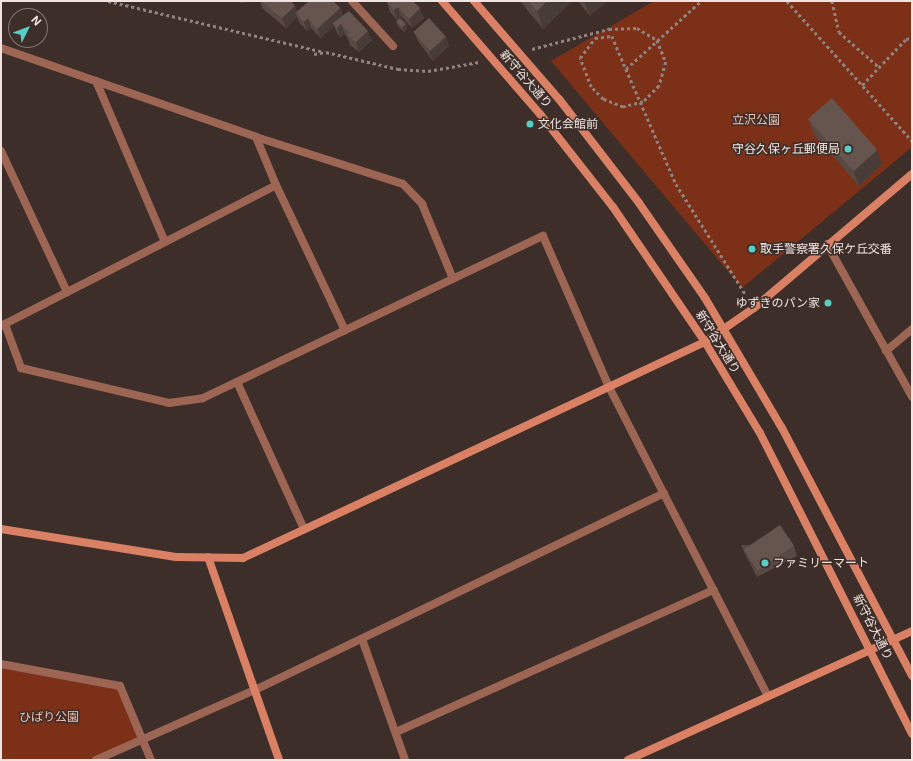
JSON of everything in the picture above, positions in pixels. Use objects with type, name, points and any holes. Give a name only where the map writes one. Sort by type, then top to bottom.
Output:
[{"type":"street","points":[[352,1],[393,46]]},
{"type":"street","name":"新守谷大通り","points":[[442,1],[540,114],[613,207],[705,342],[760,433],[871,650],[912,734]]},
{"type":"street","name":"新守谷大通り","points":[[474,1],[559,98],[635,197],[725,330],[782,428],[894,639],[912,676]]},
{"type":"street","points":[[1,48],[256,137],[403,184],[422,204],[453,279]]},
{"type":"street","points":[[96,81],[165,242]]},
{"type":"street","points":[[256,137],[276,185],[345,330]]},
{"type":"street","points":[[1,151],[3,160],[67,292]]},
{"type":"street","points":[[1,529],[176,557],[243,558],[705,342],[725,330],[912,174]]},
{"type":"street","points":[[276,185],[3,325],[21,368],[169,403],[203,398],[543,236],[609,387],[768,697]]},
{"type":"street","points":[[827,244],[912,397]]},
{"type":"street","points":[[886,351],[912,329]]},
{"type":"street","points":[[237,382],[304,529]]},
{"type":"street","points":[[96,760],[255,690],[664,493]]},
{"type":"street","points":[[208,557],[279,760]]},
{"type":"street","points":[[396,732],[714,590]]},
{"type":"street","points":[[628,760],[912,631]]},
{"type":"street","points":[[362,639],[405,760]]},
{"type":"street","points":[[1,664],[120,686],[151,760]]},
{"type":"path","points":[[108,1],[326,52]]},
{"type":"path","points":[[626,69],[701,1]]},
{"type":"path","points":[[787,1],[912,141]]},
{"type":"path","points":[[832,1],[839,32],[879,67]]},
{"type":"path","points":[[612,36],[676,184],[746,295]]},
{"type":"path","points":[[862,84],[906,39],[912,38]]},
{"type":"green space","name":"立沢公園","points":[[654,1],[912,1],[912,147],[742,288],[551,61]]},
{"type":"green space","name":"ひばり公園","points":[[1,664],[120,686],[142,740],[96,760],[1,760]]},
{"type":"building","points":[[261,1],[291,1],[295,6],[282,18]]},
{"type":"building","points":[[309,1],[333,1],[340,8],[317,29],[308,18],[304,22],[296,13]]},
{"type":"building","points":[[413,1],[420,8],[409,19],[398,7],[394,10],[387,2]]},
{"type":"building","points":[[529,1],[547,1],[537,11]]},
{"type":"building","points":[[349,11],[368,31],[356,42],[347,35],[349,33],[341,24],[337,28],[333,23]]},
{"type":"building","points":[[400,18],[406,24],[402,27],[396,21]]},
{"type":"building","points":[[429,18],[446,37],[430,51],[413,32]]},
{"type":"building","points":[[832,98],[877,150],[853,171],[808,119]]},
{"type":"building","points":[[780,525],[794,546],[758,570],[744,550]]},
{"type":"place","name":"文化会館前","points":[[530,124]]},
{"type":"place","name":"守谷久保ヶ丘郵便局","points":[[848,149]]},
{"type":"place","name":"取手警察署久保ケ丘交番","points":[[752,249]]},
{"type":"place","name":"ゆずきのパン家","points":[[828,303]]},
{"type":"place","name":"ファミリーマート","points":[[765,563]]}]
